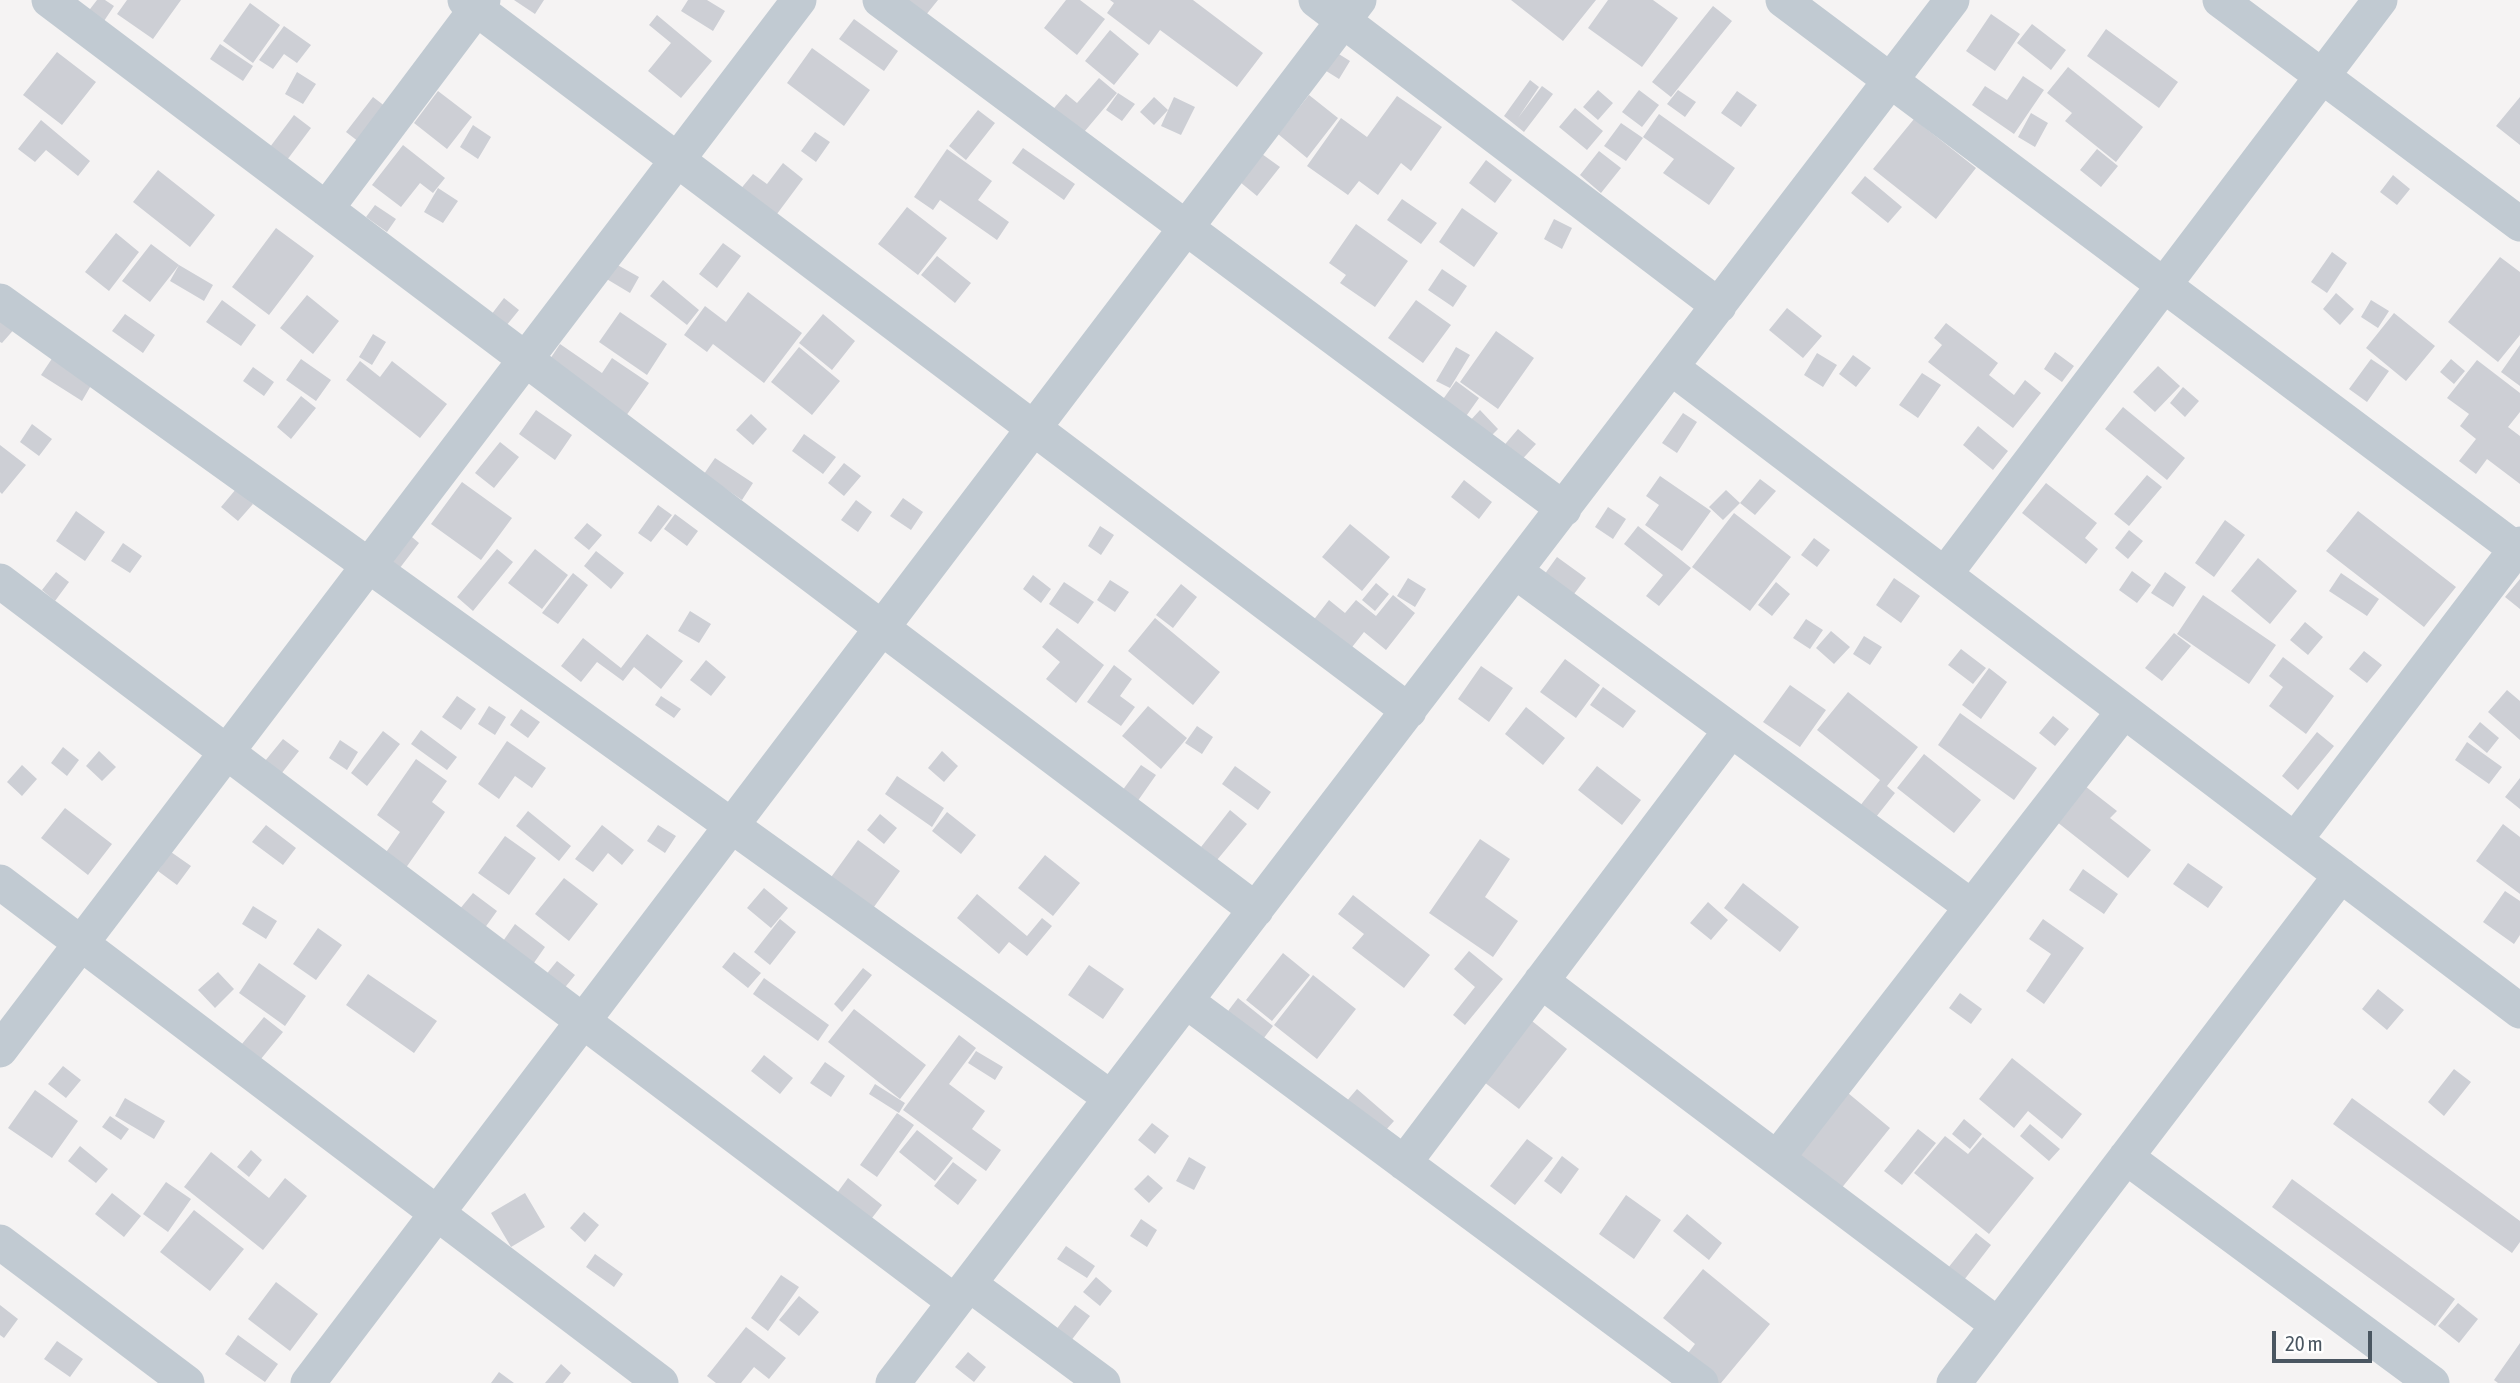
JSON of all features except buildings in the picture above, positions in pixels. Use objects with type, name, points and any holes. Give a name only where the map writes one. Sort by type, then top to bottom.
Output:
[{"type":"street","points":[[49,0],[1255,910]]},
{"type":"street","points":[[0,1050],[799,0]]},
{"type":"street","points":[[880,0],[1564,509]]},
{"type":"street","points":[[1783,0],[2519,549],[2295,840]]},
{"type":"street","points":[[893,1383],[1952,0]]},
{"type":"street","points":[[2220,0],[2520,225]]},
{"type":"street","points":[[1945,574],[2380,0]]},
{"type":"street","points":[[326,209],[475,3],[677,160],[1409,711]]},
{"type":"street","points":[[308,1383],[1186,227],[1339,7],[1719,306]]},
{"type":"street","points":[[0,301],[1111,1098]]},
{"type":"street","points":[[1672,368],[2520,1011]]},
{"type":"street","points":[[1516,572],[1972,907]]},
{"type":"street","points":[[0,581],[583,1021],[962,1293],[1103,1383]]},
{"type":"street","points":[[1776,1158],[2124,711]]},
{"type":"street","points":[[1404,1163],[1731,730]]},
{"type":"street","points":[[1954,1383],[2341,875]]},
{"type":"street","points":[[0,882],[661,1383]]},
{"type":"street","points":[[1541,981],[1998,1325]]},
{"type":"street","points":[[1186,1001],[1701,1383]]},
{"type":"street","points":[[2126,1157],[2432,1383]]},
{"type":"street","points":[[0,1242],[187,1383]]}]
